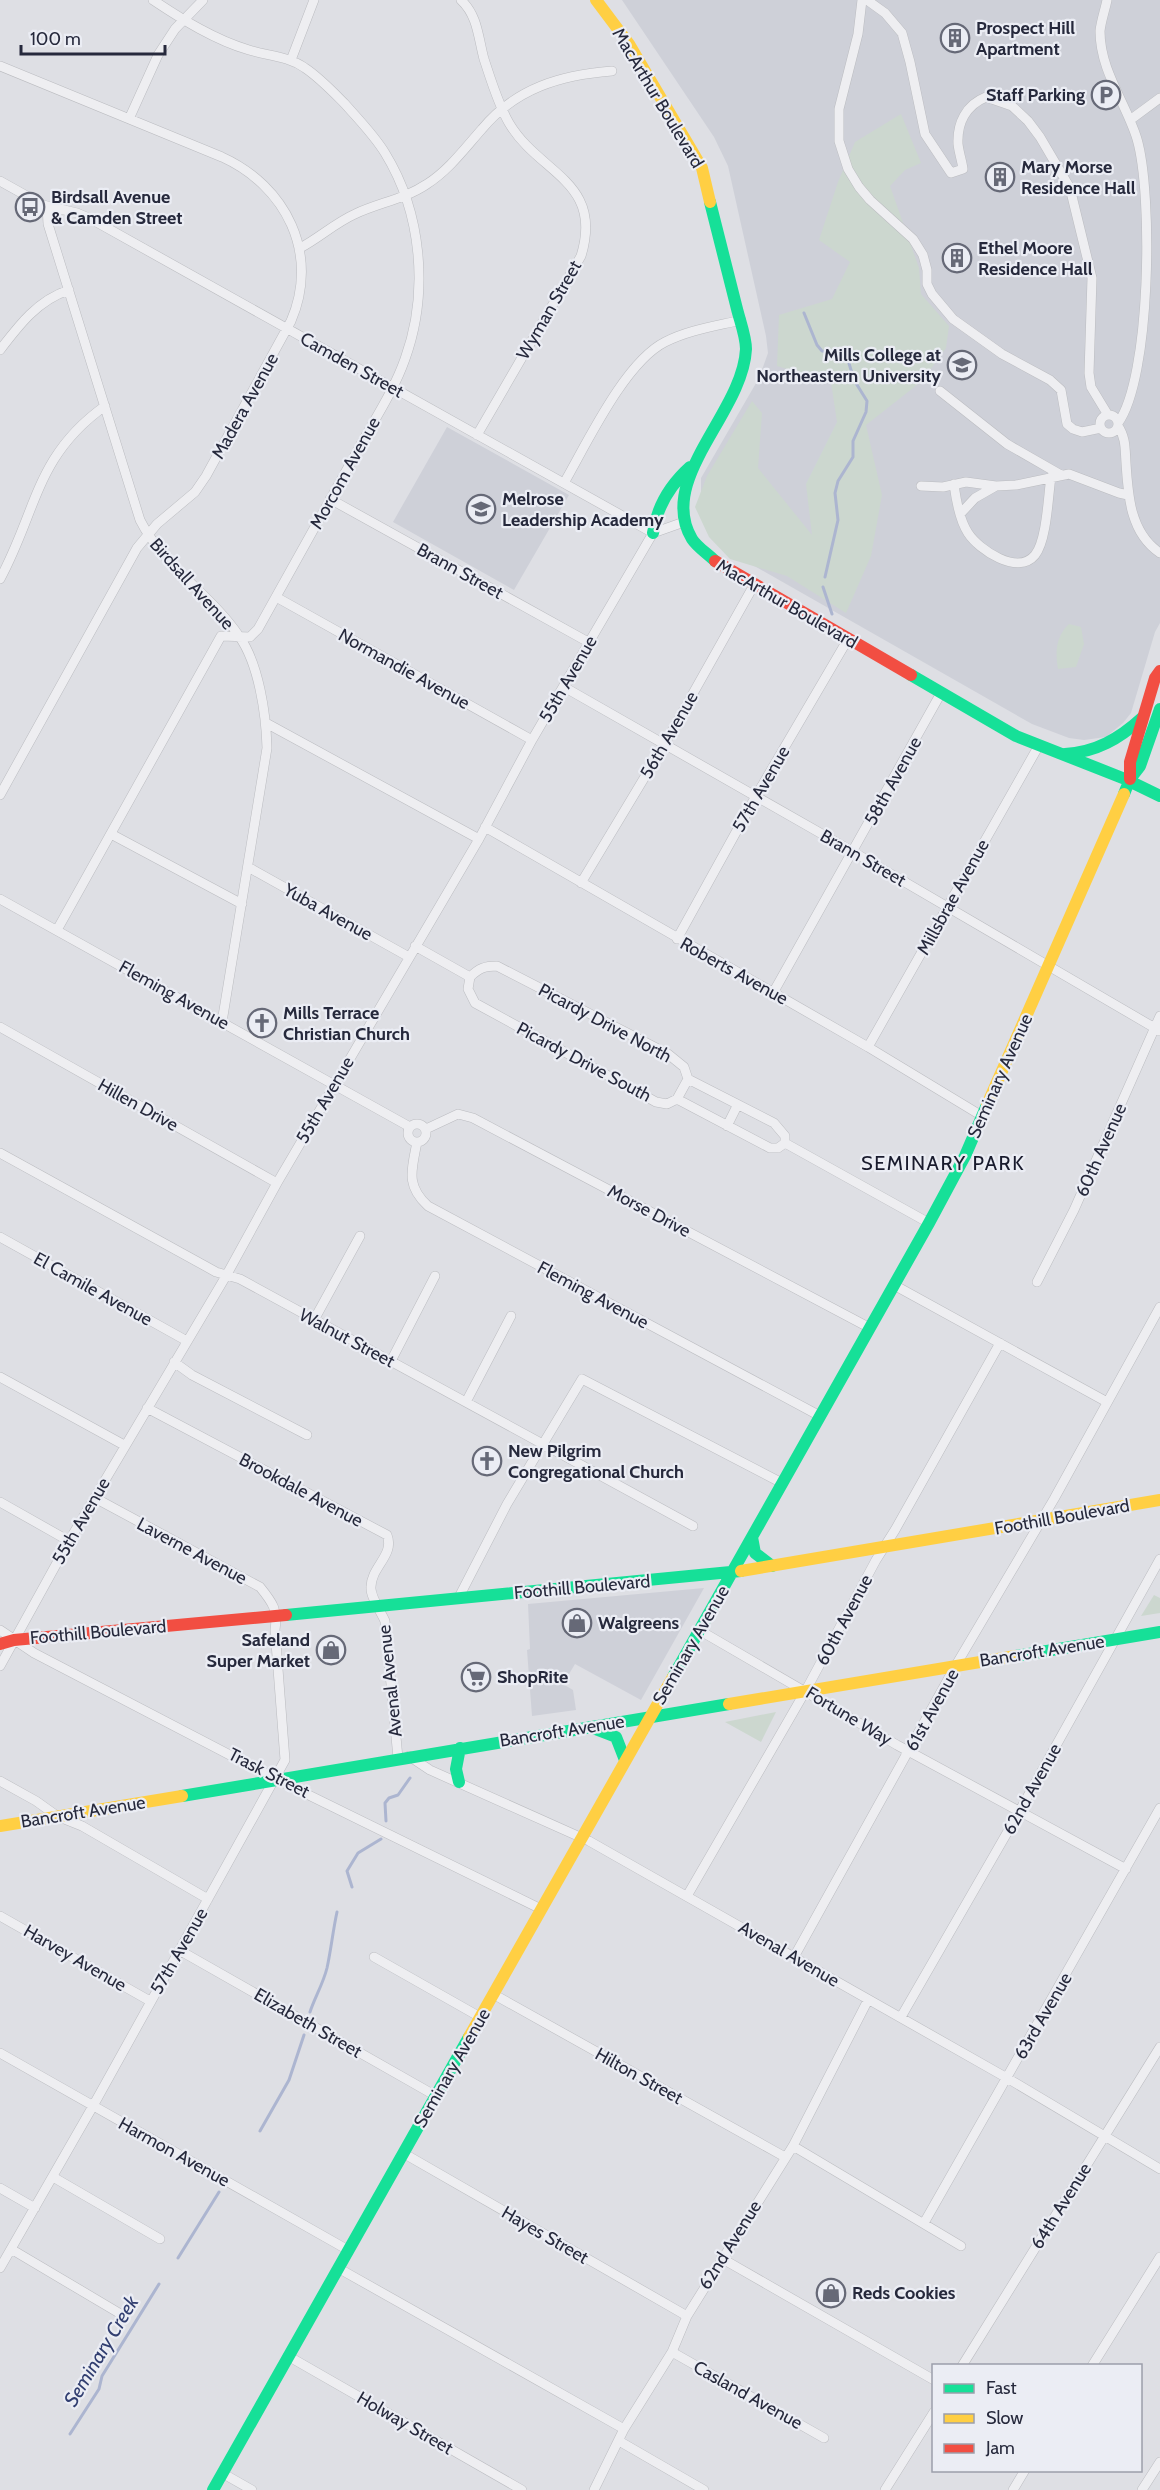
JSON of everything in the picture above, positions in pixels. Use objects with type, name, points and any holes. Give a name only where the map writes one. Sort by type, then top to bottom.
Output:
[{"type":"street","name":"Morcom Avenue","points":[[57,930],[221,636],[250,637],[258,629],[392,388],[414,330],[419,262],[414,230],[404,195],[386,154],[368,129],[334,93],[306,68],[291,60],[250,51],[227,42],[153,0]]},
{"type":"street","points":[[129,119],[158,55],[175,29],[203,0]]},
{"type":"street","points":[[291,60],[314,0]]},
{"type":"street","name":"Wyman Street","points":[[461,0],[476,22],[484,57],[509,123],[537,157],[569,183],[583,210],[586,233],[581,256],[477,435]]},
{"type":"street","name":"MacArthur Boulevard","points":[[596,0],[629,44],[702,168],[741,320],[747,358],[743,376],[694,464],[682,496],[684,522],[690,536],[706,556],[1038,747],[1130,779]]},
{"type":"street","points":[[862,0],[858,34],[839,109],[839,141],[845,161],[858,187],[913,239],[923,255],[927,270],[927,284],[932,294],[953,319],[1002,354],[1050,380],[1061,390],[1067,424],[1073,429],[1082,432],[1101,428]]},
{"type":"street","points":[[867,0],[885,13],[902,33],[925,134],[951,173],[963,169],[958,146],[961,122],[968,108],[986,97],[1012,106],[1040,137],[1070,188],[1092,278],[1088,339],[1091,387],[1108,415],[1115,417],[1124,436],[1128,495],[1139,530],[1147,543],[1160,553]]},
{"type":"street","points":[[1101,428],[1112,433],[1130,405],[1144,317],[1148,236],[1138,141],[1104,62],[1100,30],[1107,0]]},
{"type":"street","name":"Madera Avenue","points":[[0,66],[227,159],[255,176],[277,199],[300,248],[301,288],[295,312],[287,329],[201,484],[147,535],[131,558],[0,795]]},
{"type":"street","points":[[300,248],[354,214],[426,185],[442,173],[502,108],[520,94],[547,82],[579,73],[612,70]]},
{"type":"street","points":[[1130,120],[1160,98]]},
{"type":"street","points":[[0,181],[47,206]]},
{"type":"street","name":"Camden Street","points":[[47,206],[91,219],[653,533]]},
{"type":"street","name":"Birdsall Avenue","points":[[47,206],[48,225],[140,520],[155,547],[239,636],[256,675],[266,723],[267,748],[222,1022]]},
{"type":"street","points":[[0,350],[18,326],[36,308],[55,294],[69,290]]},
{"type":"street","points":[[564,483],[628,375],[649,352],[676,337],[741,320]]},
{"type":"street","points":[[940,391],[1008,444],[1056,476]]},
{"type":"street","points":[[0,579],[46,470],[75,432],[105,406]]},
{"type":"street","points":[[1101,428],[1101,420],[1108,415]]},
{"type":"street","points":[[684,522],[653,533],[656,516],[673,484],[694,464]]},
{"type":"street","points":[[921,486],[943,488],[966,482],[996,486],[1030,483],[1056,476],[1078,476],[1128,495]]},
{"type":"street","points":[[954,484],[968,533],[981,547],[1016,563],[1028,562],[1037,554],[1056,476]]},
{"type":"street","points":[[961,513],[975,498],[996,486]]},
{"type":"street","name":"Brann Street","points":[[330,499],[590,643]]},
{"type":"street","name":"55th Avenue","points":[[0,1665],[124,1445],[226,1276],[277,1183],[653,533]]},
{"type":"street","name":"56th Avenue","points":[[581,883],[664,745],[754,585]]},
{"type":"street","name":"Normandie Avenue","points":[[276,597],[532,740]]},
{"type":"street","name":"57th Avenue","points":[[677,939],[756,796],[848,639]]},
{"type":"street","points":[[1130,779],[1130,762],[1155,678],[1160,671]]},
{"type":"street","name":"Brann Street","points":[[564,687],[853,852],[1157,1030]]},
{"type":"street","name":"58th Avenue","points":[[773,993],[941,693]]},
{"type":"street","points":[[1130,779],[1140,766],[1160,709]]},
{"type":"street","points":[[1058,754],[1079,753],[1105,746],[1125,734],[1143,717]]},
{"type":"street","points":[[266,723],[478,838]]},
{"type":"street","name":"Millsbrae Avenue","points":[[868,1047],[1038,747]]},
{"type":"street","points":[[1130,779],[1160,796]]},
{"type":"street","name":"Seminary Avenue","points":[[213,2490],[965,1156],[1130,779]]},
{"type":"street","name":"Roberts Avenue","points":[[485,827],[868,1047],[982,1116]]},
{"type":"street","points":[[111,834],[242,904]]},
{"type":"street","name":"Yuba Avenue","points":[[248,867],[409,957]]},
{"type":"street","name":"Fleming Avenue","points":[[0,899],[410,1127]]},
{"type":"street","points":[[416,946],[470,977]]},
{"type":"street","name":"Picardy Drive North","points":[[470,977],[478,969],[496,966],[668,1054],[684,1067],[688,1079],[774,1123],[785,1136],[785,1143]]},
{"type":"street","name":"Picardy Drive South","points":[[470,977],[468,989],[475,1003],[656,1102],[667,1104],[677,1100],[770,1148],[778,1148],[785,1143]]},
{"type":"street","name":"60th Avenue","points":[[1037,1282],[1074,1210],[1157,1030],[1160,1016]]},
{"type":"street","name":"Hillen Drive","points":[[0,1027],[277,1183]]},
{"type":"street","points":[[677,1100],[688,1079]]},
{"type":"street","points":[[726,1126],[737,1106]]},
{"type":"street","name":"Morse Drive","points":[[426,1129],[458,1114],[473,1118],[870,1328]]},
{"type":"street","points":[[420,1124],[426,1129],[425,1137],[417,1142],[409,1138],[410,1127],[420,1124]]},
{"type":"street","name":"Fleming Avenue","points":[[417,1142],[411,1176],[413,1187],[419,1198],[428,1206],[820,1416]]},
{"type":"street","points":[[785,1143],[929,1223]]},
{"type":"street","name":"Walnut Street","points":[[0,1153],[226,1276],[240,1279],[693,1526]]},
{"type":"street","points":[[314,1320],[360,1236]]},
{"type":"street","name":"El Camile Avenue","points":[[0,1237],[187,1341]]},
{"type":"street","points":[[391,1361],[435,1276]]},
{"type":"street","points":[[894,1285],[1107,1402]]},
{"type":"street","name":"61st Avenue","points":[[794,1958],[956,1665],[1042,1520],[1160,1307]]},
{"type":"street","points":[[466,1402],[511,1316]]},
{"type":"street","name":"60th Avenue","points":[[687,1896],[806,1690],[1000,1343]]},
{"type":"street","points":[[174,1362],[192,1375],[307,1436]]},
{"type":"street","points":[[0,1377],[124,1445]]},
{"type":"street","points":[[459,1597],[507,1504],[582,1379],[782,1483]]},
{"type":"street","name":"Brookdale Avenue","points":[[147,1408],[387,1535],[390,1543],[388,1550],[370,1588],[371,1595],[379,1605]]},
{"type":"street","name":"Laverne Avenue","points":[[95,1498],[260,1587],[278,1615]]},
{"type":"street","name":"Foothill Boulevard","points":[[0,1644],[14,1640],[731,1573],[1160,1500]]},
{"type":"street","points":[[0,1502],[69,1541]]},
{"type":"street","points":[[752,1537],[755,1553],[772,1566]]},
{"type":"street","name":"62nd Avenue","points":[[901,2017],[1019,1812],[1160,1559]]},
{"type":"street","name":"Avenal Avenue","points":[[379,1605],[385,1622],[404,1757],[582,1837],[901,2017],[1160,2169]]},
{"type":"street","name":"57th Avenue","points":[[0,2268],[93,2106],[285,1760],[275,1630],[278,1615]]},
{"type":"street","name":"Trask Street","points":[[0,1630],[34,1653],[276,1779],[541,1909]]},
{"type":"street","name":"Fortune Way","points":[[699,1630],[806,1690],[825,1704],[1126,1869]]},
{"type":"street","name":"Bancroft Avenue","points":[[0,1826],[586,1726],[1160,1632]]},
{"type":"street","points":[[586,1726],[616,1737],[625,1760]]},
{"type":"street","points":[[459,1782],[456,1769],[460,1748]]},
{"type":"street","points":[[0,1781],[57,1816],[81,1826],[208,1899]]},
{"type":"street","name":"63rd Avenue","points":[[924,2223],[1160,1808]]},
{"type":"street","name":"Harvey Avenue","points":[[0,1916],[150,2001]]},
{"type":"street","name":"Elizabeth Street","points":[[180,1950],[436,2096]]},
{"type":"street","points":[[374,1957],[480,2017]]},
{"type":"street","name":"Hilton Street","points":[[493,1994],[785,2157]]},
{"type":"street","name":"62nd Avenue","points":[[594,2490],[624,2429],[672,2352],[687,2316],[721,2258],[793,2146],[868,2000]]},
{"type":"street","name":"64th Avenue","points":[[963,2364],[1160,2048]]},
{"type":"street","name":"Harmon Avenue","points":[[0,2053],[348,2250]]},
{"type":"street","points":[[793,2146],[961,2246]]},
{"type":"street","name":"Hayes Street","points":[[403,2153],[687,2316]]},
{"type":"street","points":[[52,2177],[160,2239]]},
{"type":"street","points":[[0,2188],[35,2208]]},
{"type":"street","points":[[11,2249],[124,2316]]},
{"type":"street","points":[[1093,2364],[1160,2257]]},
{"type":"street","points":[[721,2258],[932,2379]]},
{"type":"street","points":[[338,2268],[624,2429]]},
{"type":"street","name":"Casland Avenue","points":[[672,2352],[824,2438]]},
{"type":"street","name":"Holway Street","points":[[288,2356],[522,2490]]},
{"type":"street","points":[[885,2490],[932,2414]]},
{"type":"street","points":[[619,2441],[704,2490]]},
{"type":"street","points":[[1142,2490],[1160,2462]]},
{"type":"street","points":[[1013,2490],[1025,2472]]},
{"type":"street","points":[[222,2473],[252,2490]]},
{"type":"shaded area","name":"Mills College at Northeastern University","points":[[622,0],[1160,0],[1160,623],[1155,632],[1131,713],[1106,737],[1084,740],[1069,738],[1032,724],[744,560],[701,508],[701,478],[759,378],[768,353],[766,336],[728,166],[714,137]]},
{"type":"shaded area","points":[[901,114],[921,163],[905,170],[890,186],[919,268],[921,294],[949,326],[946,348],[922,381],[866,425],[882,495],[871,556],[846,613],[787,576],[730,559],[709,537],[695,507],[707,476],[752,401],[762,413],[758,468],[812,535],[806,484],[837,422],[831,382],[777,366],[779,315],[832,299],[850,262],[819,240],[838,182],[855,142]]},
{"type":"shaded area","name":"Melrose Leadership Academy","points":[[447,427],[569,495],[514,590],[393,522]]},
{"type":"shaded area","points":[[1069,624],[1081,627],[1084,644],[1076,667],[1058,669],[1058,645],[1061,634]]},
{"type":"shaded area","points":[[704,1588],[641,1700],[575,1664],[563,1684],[573,1690],[576,1710],[532,1716],[527,1650],[530,1649],[528,1604]]},
{"type":"shaded area","points":[[1154,1595],[1160,1598],[1160,1613],[1141,1616]]},
{"type":"shaded area","points":[[776,1712],[761,1742],[725,1722]]},
{"type":"waterway","name":"Seminary Creek","points":[[804,313],[817,345],[822,351],[839,353],[848,360],[854,380],[867,401],[866,412],[853,441],[853,457],[838,481],[835,493],[838,520],[825,577]]},
{"type":"waterway","name":"Seminary Creek","points":[[823,587],[832,614]]},
{"type":"waterway","name":"Seminary Creek","points":[[386,1821],[385,1803],[389,1798],[398,1795],[410,1778]]},
{"type":"waterway","name":"Seminary Creek","points":[[352,1887],[347,1871],[358,1853],[381,1839]]},
{"type":"waterway","name":"Seminary Creek","points":[[310,2012],[327,1968],[337,1912]]},
{"type":"waterway","name":"Seminary Creek","points":[[260,2131],[289,2080],[304,2035]]},
{"type":"waterway","name":"Seminary Creek","points":[[178,2258],[219,2192]]},
{"type":"waterway","name":"Seminary Creek","points":[[70,2434],[99,2389],[102,2376],[159,2284]]},
{"type":"traffic: fast","points":[[710,202],[746,349],[741,373],[731,397],[692,469],[685,493],[684,516],[692,539],[715,561]]},
{"type":"traffic: fast","points":[[653,533],[666,497],[676,481],[690,467]]},
{"type":"traffic: fast","points":[[911,675],[1016,736],[1125,779],[1160,796]]},
{"type":"traffic: fast","points":[[1124,794],[1130,779],[1140,766],[1160,709]]},
{"type":"traffic: fast","points":[[1065,754],[1076,753],[1106,743],[1125,732],[1142,718]]},
{"type":"traffic: fast","points":[[673,1677],[929,1223],[965,1156],[987,1105]]},
{"type":"traffic: fast","points":[[752,1537],[755,1553],[772,1566]]},
{"type":"traffic: fast","points":[[286,1615],[741,1571]]},
{"type":"traffic: fast","points":[[1016,1656],[1160,1632]]},
{"type":"traffic: fast","points":[[182,1796],[729,1704]]},
{"type":"traffic: fast","points":[[590,1727],[616,1737],[625,1760]]},
{"type":"traffic: fast","points":[[459,1782],[456,1769],[460,1748]]},
{"type":"traffic: fast","points":[[213,2490],[469,2037]]},
{"type":"traffic: slow","points":[[596,0],[629,44],[702,168],[710,202]]},
{"type":"traffic: slow","points":[[987,1105],[1124,794]]},
{"type":"traffic: slow","points":[[741,1571],[1160,1500]]},
{"type":"traffic: slow","points":[[729,1704],[1016,1656]]},
{"type":"traffic: slow","points":[[469,2037],[673,1677]]},
{"type":"traffic: slow","points":[[0,1826],[182,1796]]},
{"type":"traffic: jam","points":[[715,561],[911,675]]},
{"type":"traffic: jam","points":[[1130,779],[1130,762],[1155,678],[1160,671]]},
{"type":"traffic: jam","points":[[0,1644],[14,1640],[286,1615]]},
{"type":"place","name":"Prospect Hill Apartment","points":[[955,38]]},
{"type":"place","name":"Staff Parking","points":[[1106,95]]},
{"type":"place","name":"Mary Morse Residence Hall","points":[[1000,177]]},
{"type":"place","name":"Birdsall Avenue & Camden Street","points":[[30,207]]},
{"type":"place","name":"Ethel Moore Residence Hall","points":[[957,258]]},
{"type":"place","name":"Mills College at Northeastern University","points":[[962,365]]},
{"type":"place","name":"Melrose Leadership Academy","points":[[481,509]]},
{"type":"place","name":"Mills Terrace Christian Church","points":[[262,1023]]},
{"type":"place","name":"New Pilgrim Congregational Church","points":[[487,1461]]},
{"type":"place","name":"Walgreens","points":[[577,1623]]},
{"type":"place","name":"Safeland Super Market","points":[[331,1650]]},
{"type":"place","name":"ShopRite","points":[[476,1677]]},
{"type":"place","name":"Reds Cookies","points":[[831,2293]]},
{"type":"district","name":"SEMINARY PARK","points":[[943,1163]]}]
